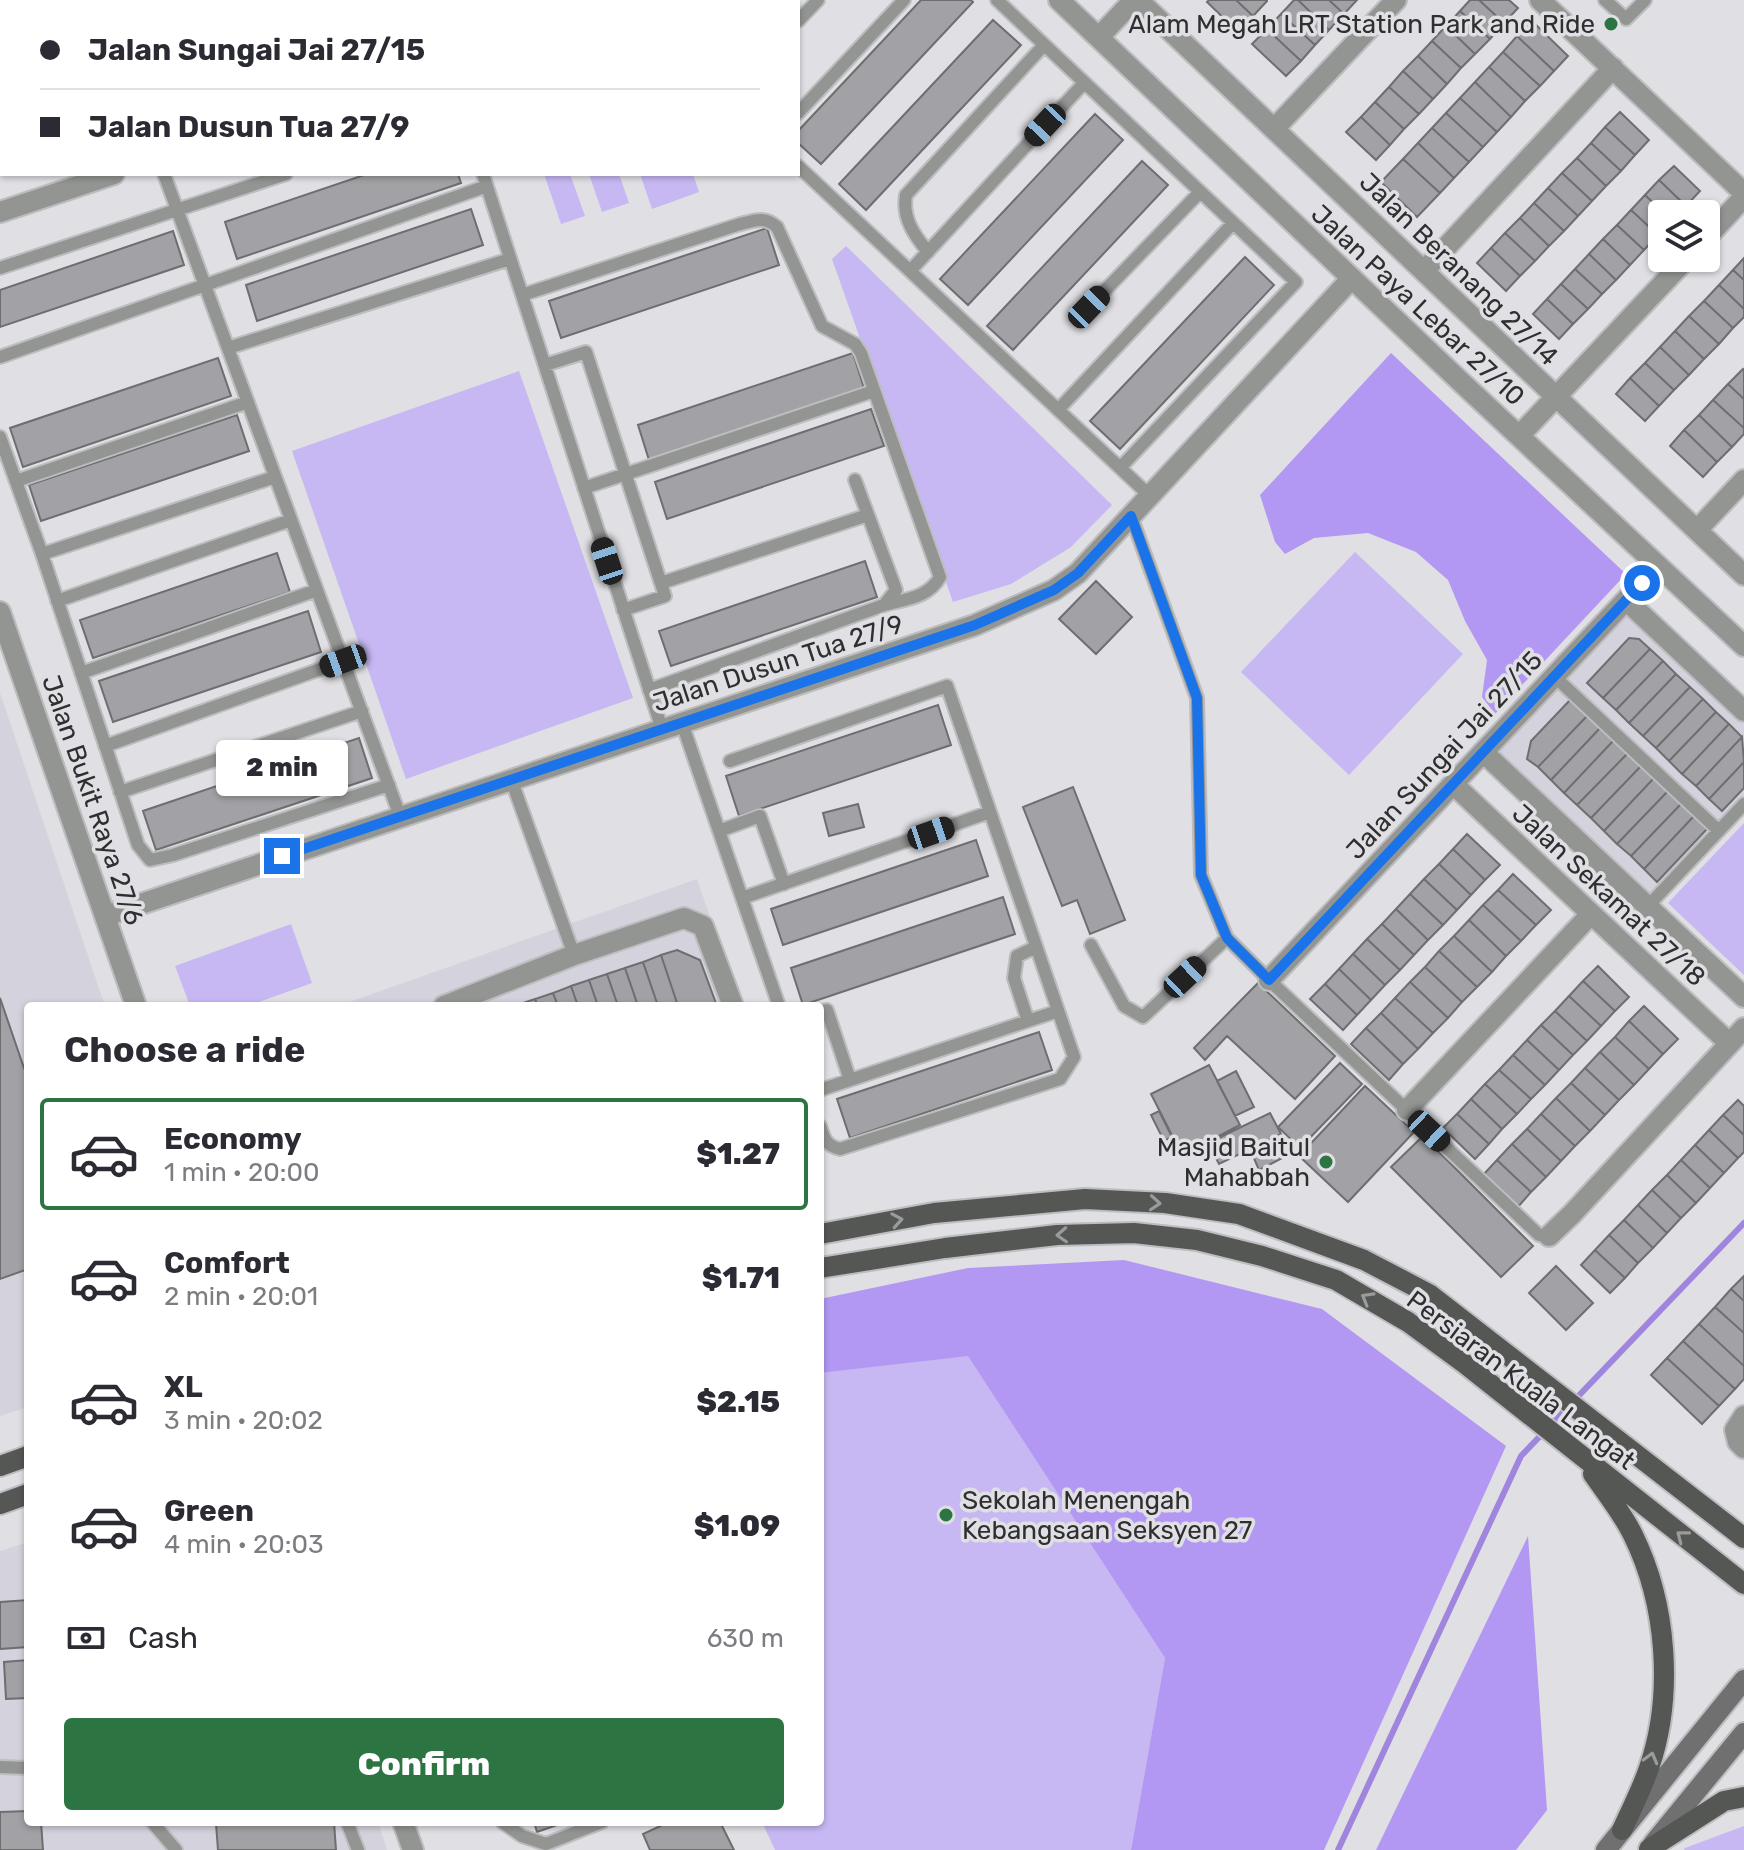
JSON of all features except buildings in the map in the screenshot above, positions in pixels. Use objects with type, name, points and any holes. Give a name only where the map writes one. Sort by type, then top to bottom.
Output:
[{"type":"main road","name":"Persiaran Kuala Langat","points":[[824,1233],[934,1213],[1085,1199],[1165,1203],[1239,1214],[1364,1260],[1429,1294],[1744,1538]]},
{"type":"main road","name":"Persiaran Kuala Langat","points":[[824,1267],[945,1248],[1057,1235],[1134,1233],[1197,1240],[1262,1256],[1336,1280],[1408,1322],[1744,1584]]},
{"type":"main road","points":[[0,1466],[24,1457]]},
{"type":"main road","points":[[1585,1461],[1632,1533],[1651,1577],[1661,1618],[1660,1723],[1649,1768],[1622,1830]]},
{"type":"main road","points":[[0,1504],[24,1495]]},
{"type":"main road","points":[[1606,1850],[1744,1680]]},
{"type":"main road","points":[[1649,1850],[1744,1733]]},
{"type":"main road","points":[[1649,1850],[1724,1801],[1744,1797]]},
{"type":"street","name":"Jalan Paya Lebar 27/10","points":[[1059,0],[1744,646]]},
{"type":"street","points":[[1099,37],[1136,0]]},
{"type":"street","name":"Jalan Beranang 27/14","points":[[1136,0],[1744,575]]},
{"type":"street","points":[[1274,129],[1396,0]]},
{"type":"street","points":[[1540,0],[1744,195],[1720,222]]},
{"type":"street","points":[[1424,271],[1613,68]]},
{"type":"street","points":[[0,212],[108,176]]},
{"type":"street","points":[[1519,436],[1674,272]]},
{"type":"street","name":"Jalan Dusun Tua 27/9","points":[[105,916],[975,625],[1054,590],[1078,573],[1352,278]]},
{"type":"street","points":[[1697,530],[1744,480]]},
{"type":"street","name":"Jalan Sungai Jai 27/15","points":[[1269,980],[1658,566]]},
{"type":"street","points":[[1626,600],[1744,711]]},
{"type":"street","name":"Jalan Bukit Raya 27/6","points":[[0,612],[135,1002]]},
{"type":"street","points":[[1483,752],[1744,997]]},
{"type":"street","name":"Jalan Sekamat 27/18","points":[[1453,784],[1729,1043]]},
{"type":"street","points":[[1407,1110],[1591,914]]},
{"type":"street","points":[[468,1002],[574,955],[684,918],[703,926],[732,1002]]},
{"type":"street","points":[[1549,1236],[1744,1028]]},
{"type":"street","points":[[404,1826],[413,1850]]},
{"type":"lane","points":[[800,19],[818,0]]},
{"type":"lane","points":[[800,111],[904,0]]},
{"type":"lane","points":[[997,0],[1296,282],[1120,468]]},
{"type":"lane","points":[[1605,0],[1626,19],[1645,0]]},
{"type":"lane","points":[[928,252],[910,226],[904,207],[906,195],[1044,45]]},
{"type":"lane","points":[[910,271],[1084,83]]},
{"type":"lane","points":[[800,168],[1150,496]]},
{"type":"lane","points":[[165,176],[400,816]]},
{"type":"lane","points":[[0,268],[280,176]]},
{"type":"lane","points":[[0,357],[205,285],[485,180],[649,690],[672,726],[719,831],[778,1002]]},
{"type":"lane","points":[[1089,307],[1200,192]]},
{"type":"lane","points":[[522,295],[763,218],[777,227],[822,326],[855,344],[861,353],[940,577],[926,594],[884,605],[649,690]]},
{"type":"lane","points":[[1058,410],[1233,223]]},
{"type":"lane","points":[[228,348],[510,259]]},
{"type":"lane","points":[[545,365],[586,352],[661,583],[665,596],[623,610]]},
{"type":"lane","points":[[584,488],[874,391]]},
{"type":"lane","points":[[16,481],[248,402]]},
{"type":"lane","points":[[0,437],[138,845],[150,860],[389,785]]},
{"type":"lane","points":[[42,554],[275,477]]},
{"type":"lane","points":[[855,480],[896,590],[884,605]]},
{"type":"lane","points":[[661,583],[868,515]]},
{"type":"lane","points":[[1131,516],[1197,698],[1201,875],[1227,938],[1539,1235],[1549,1236]]},
{"type":"lane","points":[[57,601],[291,520]]},
{"type":"lane","points":[[81,673],[317,590]]},
{"type":"lane","points":[[105,746],[343,661]]},
{"type":"lane","points":[[1554,676],[1719,831]]},
{"type":"lane","points":[[730,761],[947,686],[1074,1057],[1060,1079],[840,1149],[831,1147],[824,1137]]},
{"type":"lane","points":[[120,792],[362,711]]},
{"type":"lane","points":[[511,779],[574,955]]},
{"type":"lane","points":[[1648,906],[1744,804]]},
{"type":"lane","points":[[742,898],[990,812]]},
{"type":"lane","points":[[719,831],[760,816],[784,884]]},
{"type":"lane","points":[[1091,945],[1124,1006],[1143,1017],[1227,938]]},
{"type":"lane","points":[[1028,1021],[1014,978],[1017,956],[1036,947]]},
{"type":"lane","points":[[824,1011],[827,1010],[850,1080]]},
{"type":"lane","points":[[824,1089],[1058,1011]]},
{"type":"lane","points":[[0,1767],[24,1768]]},
{"type":"lane","points":[[155,1826],[176,1850]]},
{"type":"lane","points":[[349,1826],[358,1850]]},
{"type":"lane","points":[[504,1826],[546,1844],[592,1826]]},
{"type":"shaded area","points":[[545,176],[571,176],[585,216],[561,224]]},
{"type":"shaded area","points":[[590,176],[620,176],[629,203],[602,212]]},
{"type":"shaded area","points":[[641,176],[694,176],[699,192],[652,209]]},
{"type":"shaded area","points":[[846,246],[1112,505],[1071,547],[1011,584],[953,602],[832,259]]},
{"type":"shaded area","points":[[1391,353],[1626,574],[1495,714],[1482,697],[1487,660],[1465,621],[1448,580],[1416,552],[1368,533],[1314,538],[1285,554],[1275,542],[1260,495]]},
{"type":"shaded area","points":[[519,371],[633,698],[406,779],[292,451]]},
{"type":"shaded area","points":[[1355,552],[1463,654],[1349,775],[1241,672]]},
{"type":"shaded area","points":[[1624,612],[1744,724],[1744,795],[1649,896],[1497,750]]},
{"type":"shaded area","points":[[0,693],[104,1002],[24,1002],[24,1408],[0,1416]]},
{"type":"shaded area","points":[[1744,823],[1744,975],[1668,903]]},
{"type":"shaded area","points":[[697,879],[740,1002],[349,1002]]},
{"type":"shaded area","points":[[291,924],[312,983],[259,1002],[188,1002],[175,966]]},
{"type":"shaded area","points":[[1124,1260],[1322,1309],[1506,1446],[1324,1850],[1131,1850],[1165,1658],[968,1356],[824,1373],[824,1298],[968,1268]]},
{"type":"shaded area","name":"Sekolah Menengah Kebangsaan Seksyen 27","points":[[968,1355],[1165,1658],[1131,1850],[775,1850],[764,1826],[824,1826],[824,1373]]},
{"type":"shaded area","points":[[1528,1536],[1547,1810],[1516,1850],[1376,1850]]},
{"type":"shaded area","points":[[24,1543],[24,1826],[379,1826],[387,1850],[0,1850],[0,1551]]},
{"type":"shaded area","points":[[1744,1826],[1744,1850],[1684,1850],[1685,1848]]},
{"type":"waterway","points":[[1338,1850],[1521,1456],[1744,1223]]},
{"type":"place","name":"Alam Megah LRT Station Park and Ride","points":[[1611,24]]},
{"type":"place","name":"Masjid Baitul Mahabbah","points":[[1326,1162]]},
{"type":"place","name":"Sekolah Menengah Kebangsaan Seksyen 27","points":[[946,1515]]},
{"type":"route","points":[[282,856],[975,625],[1054,590],[1078,573],[1131,516],[1197,698],[1201,875],[1227,938],[1269,980],[1642,583]]}]
